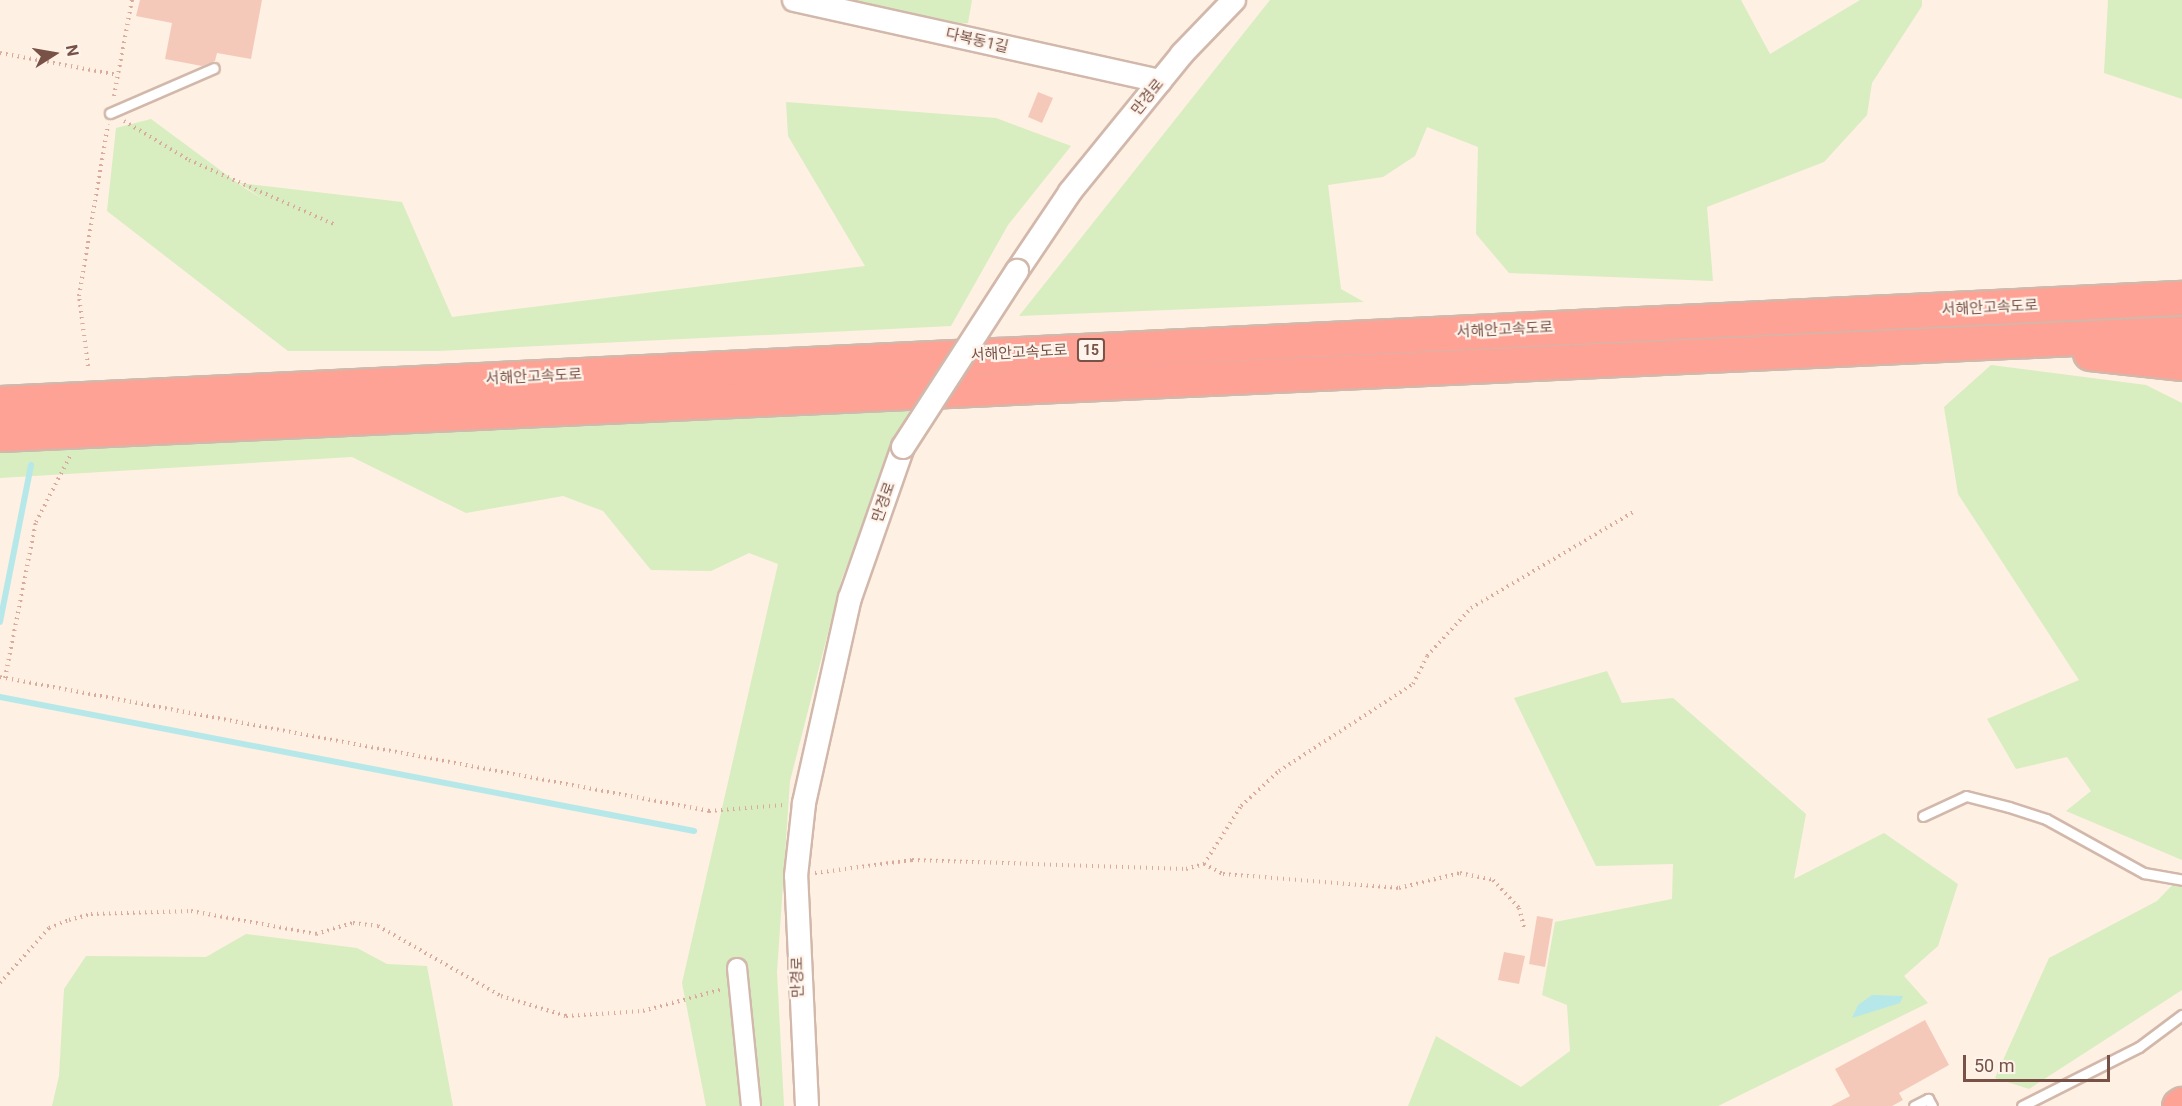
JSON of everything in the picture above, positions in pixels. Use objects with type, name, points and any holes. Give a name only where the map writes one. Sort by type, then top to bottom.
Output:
[{"type":"highway","name":"서해안고속도로","points":[[0,403],[2182,298]]},
{"type":"highway","name":"서해안고속도로","points":[[0,434],[2182,333]]},
{"type":"highway","points":[[1975,341],[2182,363]]},
{"type":"street","name":"다복동1길","points":[[794,0],[1160,81]]},
{"type":"street","name":"만경로","points":[[807,1106],[796,876],[804,803],[850,598],[903,447],[1070,192],[1160,81],[1234,0]]},
{"type":"street","points":[[736,968],[751,1106]]},
{"type":"lane","points":[[110,113],[214,68]]},
{"type":"lane","points":[[1923,816],[1966,796],[2046,819],[2144,873],[2182,880]]},
{"type":"lane","points":[[2022,1106],[2139,1047],[2182,1015]]},
{"type":"lane","points":[[1914,1106],[1928,1099],[1932,1106]]},
{"type":"path","points":[[88,366],[79,296],[132,0]]},
{"type":"path","points":[[0,53],[118,75]]},
{"type":"path","points":[[110,113],[189,160],[336,225]]},
{"type":"path","points":[[71,452],[36,522],[3,678],[709,811],[804,803]]},
{"type":"path","points":[[796,876],[912,860],[1186,869],[1204,864],[1241,806],[1279,771],[1413,684],[1433,648],[1471,608],[1635,511]]},
{"type":"path","points":[[1204,864],[1223,874],[1399,888],[1460,873],[1482,877],[1493,880],[1520,908],[1525,930]]},
{"type":"path","points":[[0,982],[49,928],[69,920],[91,914],[191,910],[316,934],[352,923],[378,926],[501,996],[566,1016],[643,1011],[708,990],[739,987]]},
{"type":"green space","points":[[828,0],[972,0],[968,23],[948,25]]},
{"type":"green space","points":[[1270,0],[1741,0],[1770,54],[1860,0],[1922,0],[1922,6],[1872,83],[1867,115],[1824,162],[1707,207],[1713,281],[1509,273],[1476,234],[1478,147],[1427,127],[1415,156],[1383,177],[1328,185],[1341,289],[1364,302],[1019,316]]},
{"type":"green space","points":[[2108,0],[2182,0],[2182,99],[2104,73]]},
{"type":"green space","points":[[786,102],[996,118],[1071,146],[1008,225],[951,326],[438,351],[288,351],[107,211],[116,128],[151,119],[243,187],[266,201],[239,183],[402,202],[452,317],[865,266],[788,136]]},
{"type":"green space","points":[[1991,365],[2146,385],[2182,403],[2182,860],[2066,811],[2091,791],[2067,757],[2016,769],[1987,719],[2079,680],[1958,494],[1944,407]]},
{"type":"green space","points":[[913,403],[842,578],[790,781],[777,972],[784,1106],[706,1106],[682,983],[778,564],[749,553],[711,571],[651,570],[603,511],[563,496],[466,513],[352,457],[0,478],[0,444]]},
{"type":"green space","points":[[1607,671],[1622,703],[1673,698],[1806,814],[1794,879],[1884,833],[1958,884],[1938,946],[1904,976],[1928,1003],[1718,1106],[1408,1106],[1436,1036],[1521,1087],[1570,1051],[1567,1005],[1542,995],[1555,922],[1672,899],[1673,864],[1596,866],[1514,698]]},
{"type":"green space","points":[[2182,875],[2182,990],[2029,1089],[1995,1078],[2049,958],[2157,901]]},
{"type":"green space","points":[[246,934],[357,948],[387,964],[427,966],[453,1106],[52,1106],[59,1076],[64,989],[86,956],[206,957]]},
{"type":"water","points":[[1872,995],[1903,996],[1900,1003],[1852,1018],[1858,1005]]},
{"type":"building","points":[[140,0],[262,0],[251,59],[217,53],[215,61],[202,66],[165,59],[172,23],[136,16]]},
{"type":"building","points":[[1038,92],[1053,98],[1042,123],[1028,117]]},
{"type":"building","points":[[1537,916],[1553,919],[1545,967],[1529,964]]},
{"type":"building","points":[[1504,952],[1525,956],[1519,984],[1498,980]]},
{"type":"building","points":[[1925,1020],[1949,1065],[1899,1093],[1903,1100],[1892,1106],[1831,1106],[1850,1096],[1835,1069]]},
{"type":"waterway","points":[[0,622],[31,465]]},
{"type":"waterway","points":[[0,697],[694,831]]}]
